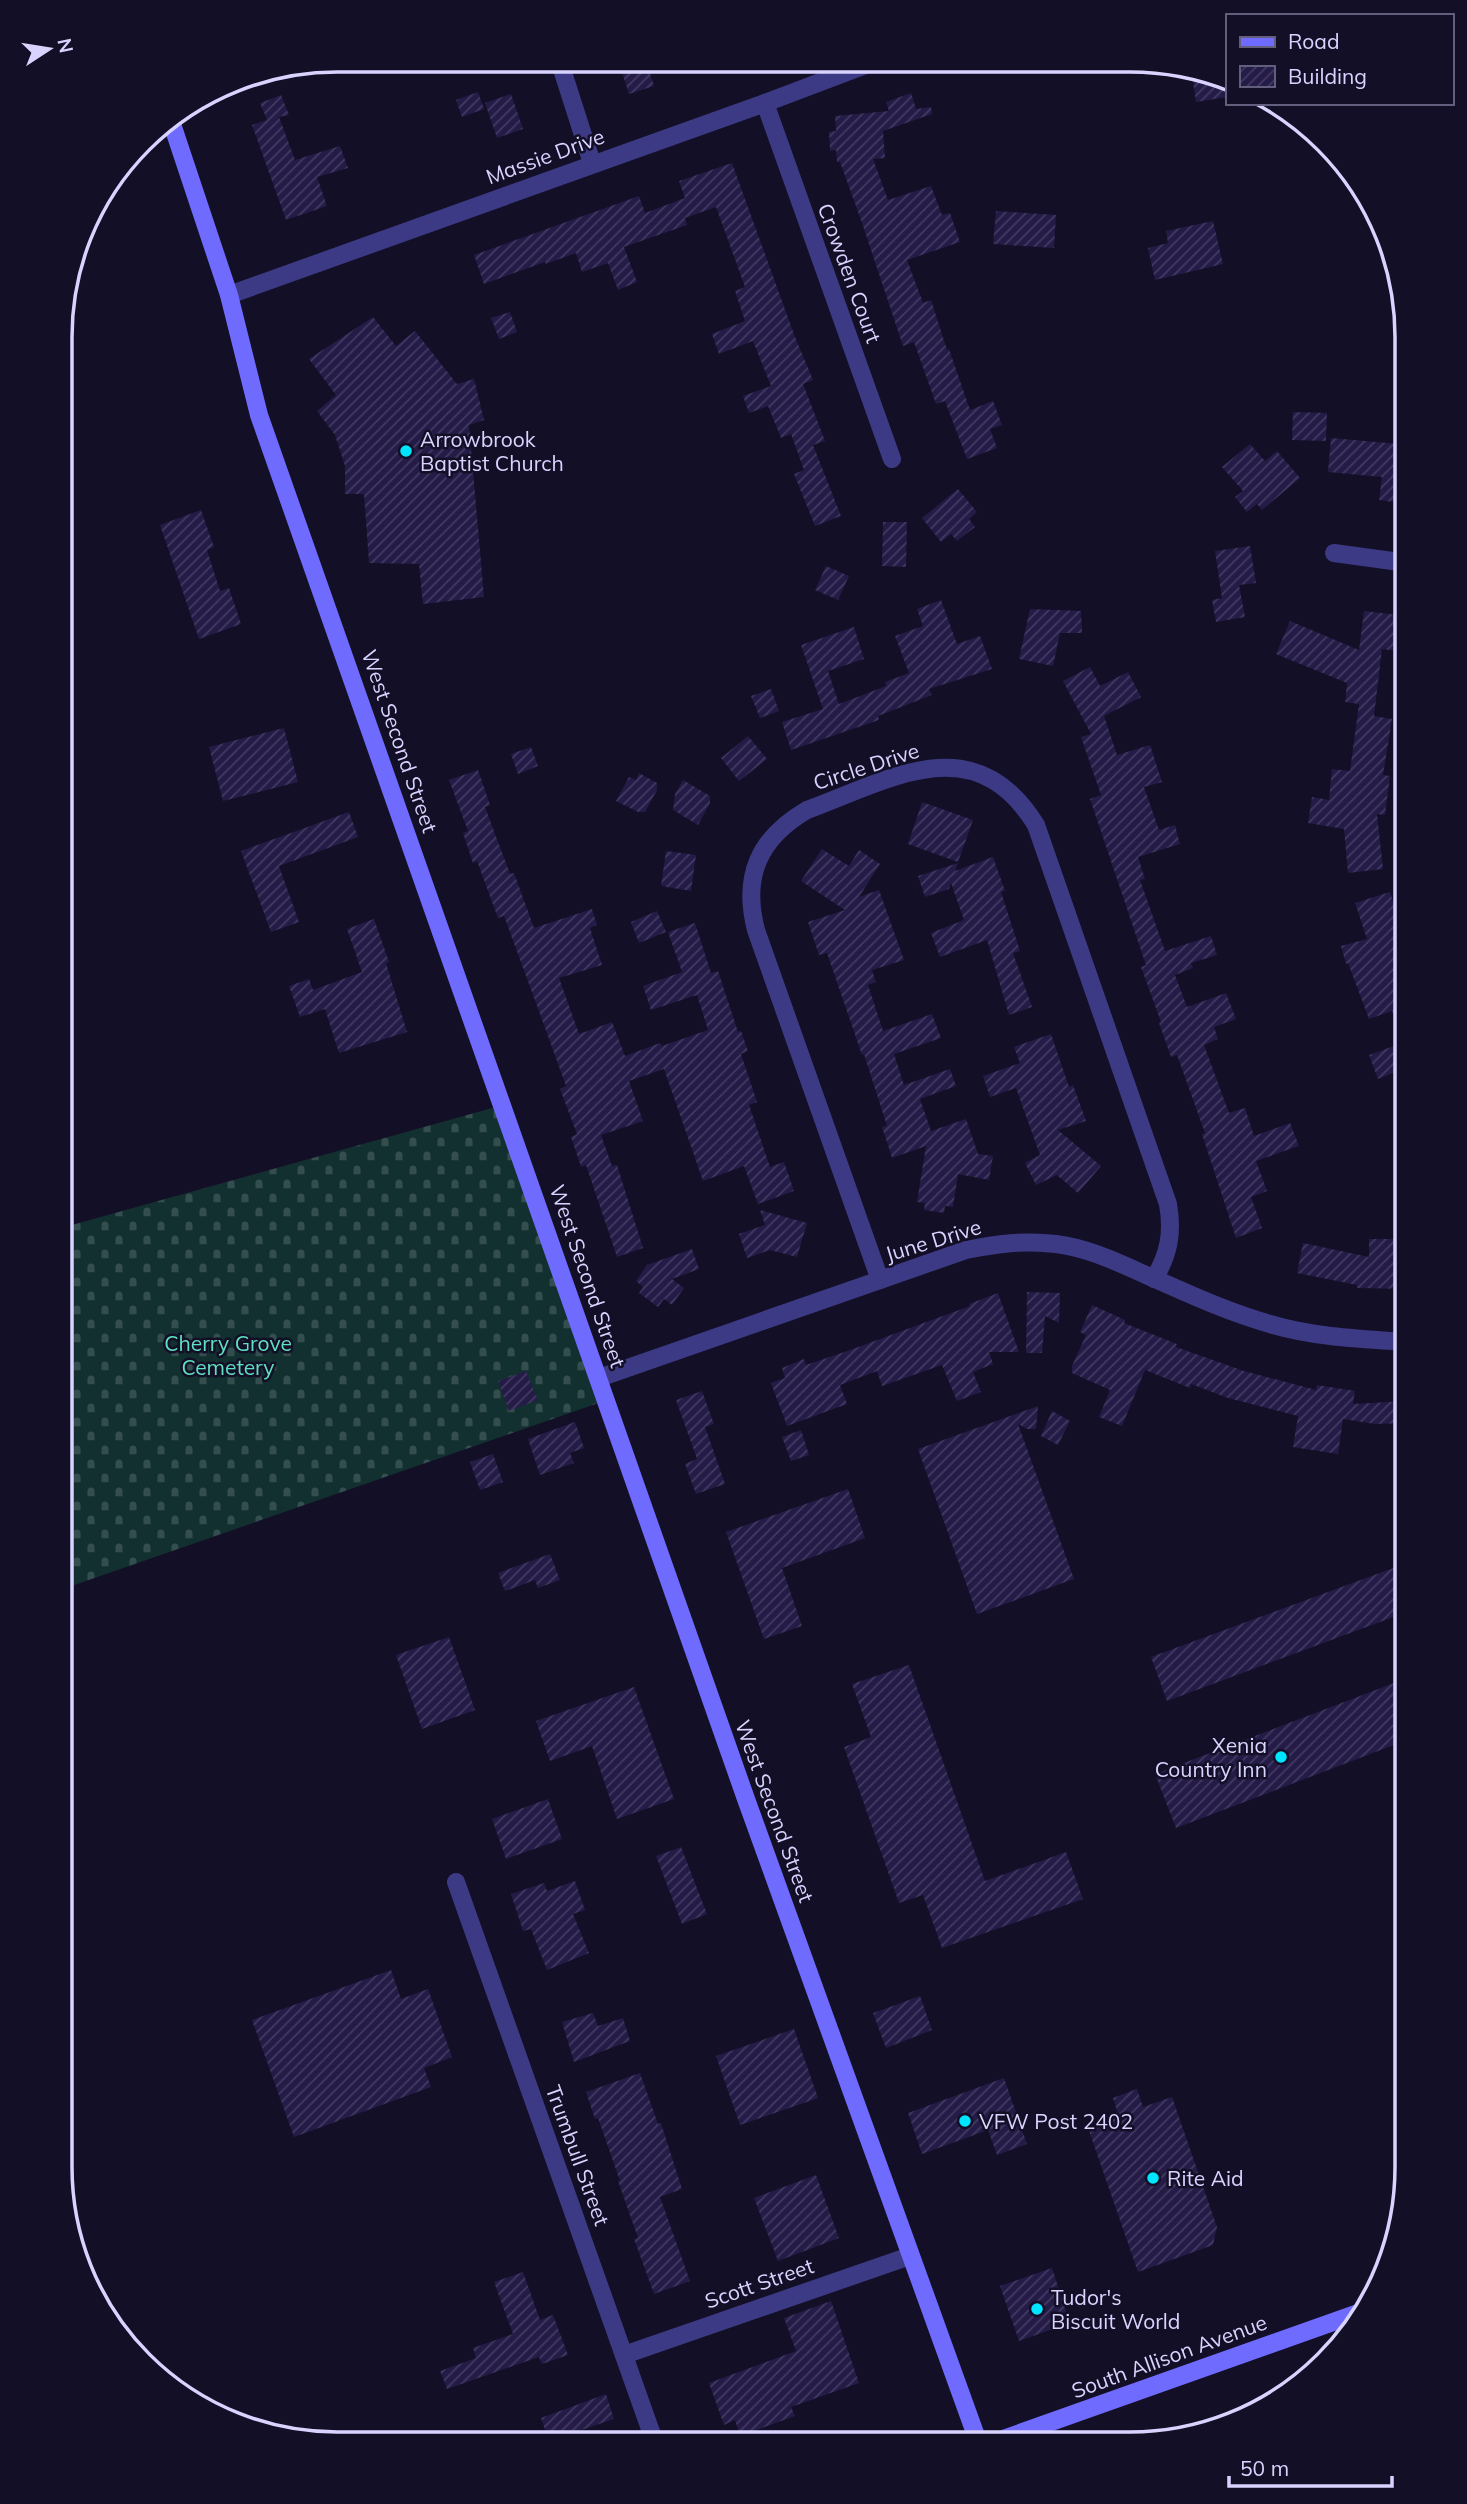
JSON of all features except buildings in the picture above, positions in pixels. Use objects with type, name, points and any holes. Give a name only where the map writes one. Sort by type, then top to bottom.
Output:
[{"type":"main road","name":"West Second Street","points":[[173,128],[229,295],[259,415],[746,1799],[975,2432]]},
{"type":"main road","name":"South Allison Avenue","points":[[1023,2432],[1350,2316]]},
{"type":"street","points":[[563,72],[592,163]]},
{"type":"street","name":"Massie Drive","points":[[229,295],[765,103],[837,72]]},
{"type":"street","name":"Crowden Court","points":[[765,103],[892,459]]},
{"type":"street","points":[[1334,553],[1395,561]]},
{"type":"street","name":"Circle Drive","points":[[880,1280],[756,930],[751,913],[752,881],[766,845],[780,827],[793,818],[807,810],[913,771],[942,766],[979,772],[998,782],[1017,797],[1036,825],[1168,1205],[1170,1244],[1164,1263],[1154,1279]]},
{"type":"street","name":"June Drive","points":[[599,1378],[966,1250],[1025,1242],[1056,1244],[1094,1252],[1216,1305],[1272,1325],[1322,1334],[1395,1341]]},
{"type":"street","name":"Trumbull Street","points":[[456,1882],[651,2432]]},
{"type":"street","name":"Scott Street","points":[[624,2355],[910,2256]]},
{"type":"green space","name":"Cherry Grove Cemetery","points":[[503,1105],[607,1400],[72,1586],[72,1225]]},
{"type":"place","name":"Arrowbrook Baptist Church","points":[[406,451]]},
{"type":"place","name":"Xenia Country Inn","points":[[1281,1757]]},
{"type":"place","name":"VFW Post 2402","points":[[965,2121]]},
{"type":"place","name":"Rite Aid","points":[[1153,2178]]},
{"type":"place","name":"Tudor's Biscuit World","points":[[1037,2309]]}]
